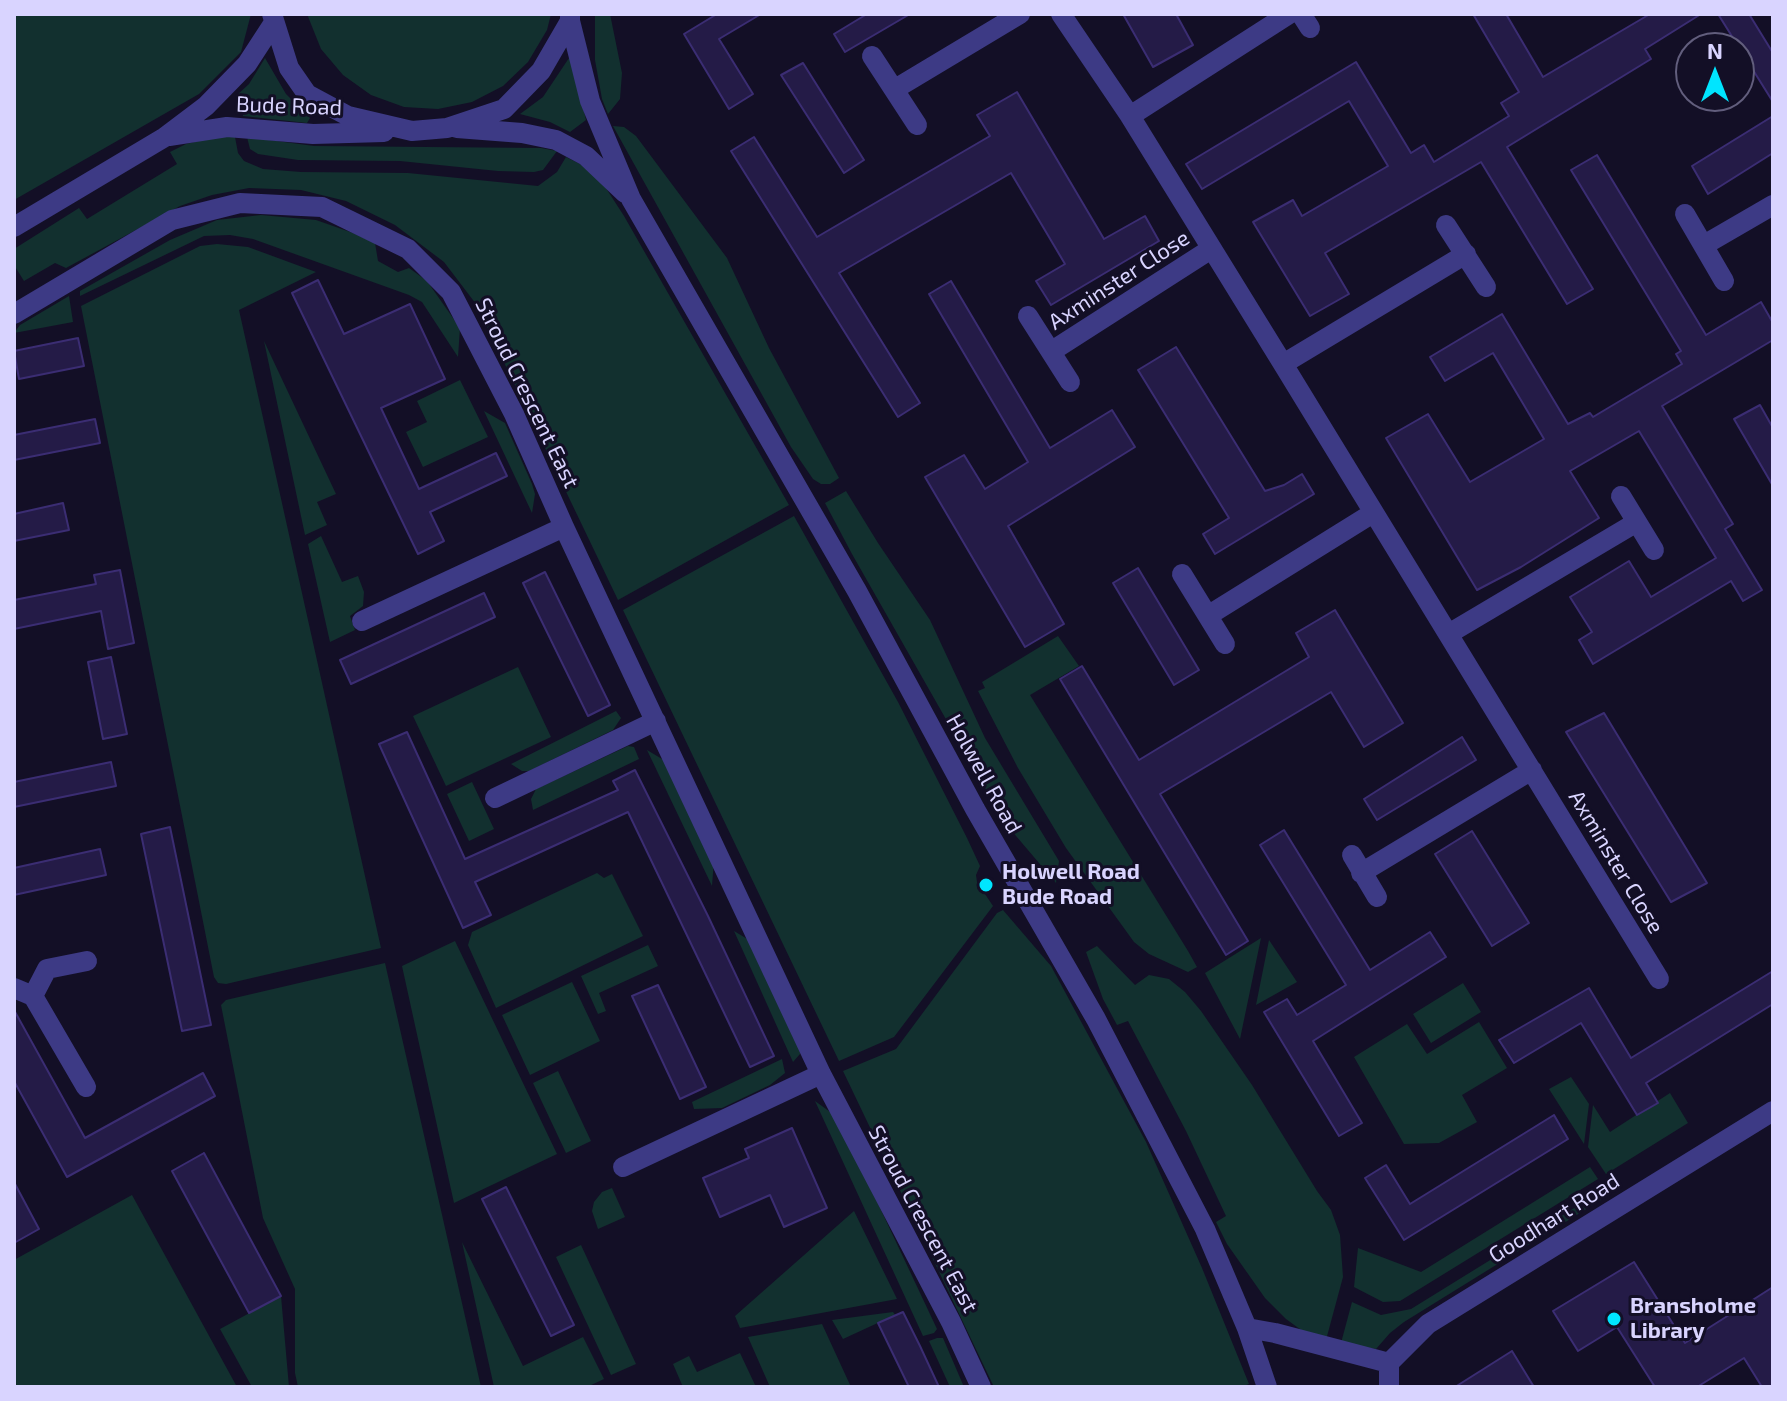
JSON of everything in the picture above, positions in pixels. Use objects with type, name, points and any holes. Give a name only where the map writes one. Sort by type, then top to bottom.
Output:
[{"type":"street","points":[[895,89],[1020,14]]},
{"type":"street","name":"Axminster Close","points":[[1061,14],[1130,116],[1450,633],[1659,979]]},
{"type":"street","points":[[1130,116],[1289,14]]},
{"type":"street","points":[[273,19],[289,68],[307,94],[348,116],[412,131],[447,128],[504,109],[541,71],[570,18]]},
{"type":"street","name":"Holwell Road","points":[[570,18],[590,101],[631,199],[857,591],[975,809],[1096,1019],[1205,1229],[1247,1328],[1267,1387]]},
{"type":"street","name":"Bude Road","points":[[17,225],[165,137],[206,106],[247,64],[273,19]]},
{"type":"street","points":[[872,56],[917,125]]},
{"type":"street","name":"Bude Road","points":[[165,137],[227,127],[313,134],[412,131]]},
{"type":"street","name":"Holwell Road","points":[[447,128],[522,133],[556,140],[586,156],[631,199]]},
{"type":"street","name":"Stroud Crescent East","points":[[14,314],[172,220],[240,203],[322,207],[408,249],[451,292],[514,414],[821,1074],[951,1322],[981,1387]]},
{"type":"street","points":[[1704,245],[1773,205]]},
{"type":"street","points":[[1685,214],[1724,281]]},
{"type":"street","points":[[1446,225],[1486,287]]},
{"type":"street","name":"Axminster Close","points":[[1052,351],[1211,249]]},
{"type":"street","points":[[1283,364],[1466,254]]},
{"type":"street","name":"Axminster Close","points":[[1028,316],[1070,382]]},
{"type":"street","points":[[1621,496],[1654,550]]},
{"type":"street","points":[[1209,615],[1373,513]]},
{"type":"street","points":[[1450,633],[1637,522]]},
{"type":"street","points":[[362,621],[564,527]]},
{"type":"street","points":[[1182,574],[1225,644]]},
{"type":"street","points":[[495,798],[656,721]]},
{"type":"street","points":[[1377,897],[1356,864],[1532,770]]},
{"type":"street","points":[[86,1087],[23,992],[47,969],[87,961]]},
{"type":"street","points":[[623,1167],[821,1074]]},
{"type":"street","name":"Goodhart Road","points":[[1389,1363],[1428,1324],[1773,1111]]},
{"type":"street","points":[[1247,1328],[1389,1363],[1389,1387]]},
{"type":"green space","points":[[14,14],[251,14],[241,52],[199,94],[14,200]]},
{"type":"green space","points":[[307,14],[551,14],[547,30],[528,62],[503,86],[472,102],[438,109],[404,107],[371,95],[343,75],[321,49]]},
{"type":"green space","points":[[595,14],[610,14],[622,73],[620,99],[608,114],[595,60]]},
{"type":"green space","points":[[571,55],[586,120],[570,132],[550,122],[520,114],[543,97]]},
{"type":"green space","points":[[265,58],[286,94],[310,118],[307,123],[243,116],[237,95],[249,84]]},
{"type":"green space","points":[[613,126],[624,127],[636,136],[727,258],[769,348],[839,478],[830,484],[821,484],[813,479],[791,447]]},
{"type":"green space","points":[[220,136],[235,137],[238,153],[244,161],[263,169],[301,172],[408,173],[538,186],[557,172],[566,157],[580,164],[602,182],[624,216],[789,505],[618,600],[476,304],[444,262],[395,225],[346,201],[301,190],[249,188],[212,195],[180,206],[66,268],[55,263],[24,281],[14,265],[14,249],[79,208],[87,219],[177,164],[170,152],[186,144]]},
{"type":"green space","points":[[247,137],[314,146],[541,148],[557,151],[543,170],[498,171],[400,161],[298,160],[258,154],[250,149]]},
{"type":"green space","points":[[261,215],[316,220],[375,243],[378,261],[398,272],[409,268],[427,281],[460,328],[458,357],[422,302],[409,295],[253,239],[230,235],[204,236],[80,296],[80,291],[170,240],[217,220]]},
{"type":"green space","points":[[200,246],[248,247],[316,272],[239,310],[381,948],[226,984],[218,983],[214,977],[81,306]]},
{"type":"green space","points":[[69,296],[73,322],[14,333],[20,325]]},
{"type":"green space","points":[[264,341],[336,494],[317,502],[327,525],[305,535]]},
{"type":"green space","points":[[460,380],[488,437],[423,467],[406,432],[427,422],[417,401]]},
{"type":"green space","points":[[484,411],[505,423],[535,494],[532,513]]},
{"type":"green space","points":[[846,491],[930,620],[985,738],[1059,861],[1056,883],[1005,823],[852,554],[825,503]]},
{"type":"green space","points":[[794,516],[898,702],[967,838],[980,866],[977,882],[993,906],[894,1037],[839,1061],[623,610]]},
{"type":"green space","points":[[321,536],[342,582],[358,576],[364,592],[363,606],[350,616],[355,630],[330,642],[308,544]]},
{"type":"green space","points":[[1058,636],[1079,666],[1030,695],[1188,951],[1197,967],[1188,972],[1149,954],[1134,942],[1066,848],[1018,768],[978,691],[985,688],[982,682]]},
{"type":"green space","points":[[518,667],[551,737],[446,786],[413,716]]},
{"type":"green space","points":[[616,711],[621,718],[613,730],[529,771],[522,771],[511,764]]},
{"type":"green space","points":[[628,746],[634,747],[639,759],[533,810],[531,799],[536,789]]},
{"type":"green space","points":[[647,750],[667,762],[714,860],[712,886]]},
{"type":"green space","points":[[472,782],[494,829],[469,841],[447,794]]},
{"type":"green space","points":[[597,873],[604,878],[612,874],[643,936],[496,1008],[468,945],[472,932]]},
{"type":"green space","points":[[1003,910],[1051,966],[1146,1142],[1249,1384],[1241,1387],[994,1387],[843,1071],[896,1049],[997,913]]},
{"type":"green space","points":[[734,931],[754,943],[800,1043],[800,1054],[793,1062]]},
{"type":"green space","points":[[1261,938],[1240,1039],[1205,973]]},
{"type":"green space","points":[[1269,940],[1297,982],[1256,1005]]},
{"type":"green space","points":[[455,941],[557,1154],[454,1203],[402,966]]},
{"type":"green space","points":[[648,945],[658,966],[599,993],[606,1011],[598,1014],[581,976]]},
{"type":"green space","points":[[1097,946],[1135,985],[1149,975],[1169,979],[1185,992],[1252,1085],[1331,1210],[1340,1235],[1343,1277],[1326,1340],[1308,1335],[1286,1319],[1265,1298],[1227,1244],[1216,1222],[1226,1216],[1186,1131],[1128,1021],[1117,1025],[1103,999],[1086,952]]},
{"type":"green space","points":[[385,963],[481,1387],[298,1387],[295,1373],[295,1289],[263,1218],[221,1005],[226,1000]]},
{"type":"green space","points":[[572,982],[600,1041],[530,1075],[502,1015]]},
{"type":"green space","points":[[1463,983],[1481,1012],[1431,1043],[1413,1014]]},
{"type":"green space","points":[[1479,1022],[1507,1068],[1462,1095],[1477,1122],[1439,1143],[1404,1144],[1354,1057],[1407,1024],[1427,1054]]},
{"type":"green space","points":[[782,1059],[785,1073],[770,1085],[722,1108],[694,1109],[692,1102]]},
{"type":"green space","points":[[558,1071],[591,1141],[566,1153],[533,1083]]},
{"type":"green space","points":[[1571,1077],[1589,1104],[1584,1144],[1549,1089]]},
{"type":"green space","points":[[1670,1093],[1688,1123],[1606,1174],[1588,1147],[1593,1105],[1610,1132]]},
{"type":"green space","points":[[815,1101],[840,1123],[937,1329],[934,1333],[923,1336]]},
{"type":"green space","points":[[1590,1167],[1598,1179],[1400,1301],[1383,1302],[1354,1287],[1358,1248],[1421,1272]]},
{"type":"green space","points":[[612,1188],[625,1217],[598,1229],[592,1211],[594,1202],[602,1192]]},
{"type":"green space","points":[[1597,1194],[1601,1200],[1404,1322],[1376,1349],[1341,1343],[1352,1302],[1381,1315],[1411,1309]]},
{"type":"green space","points":[[132,1195],[237,1387],[14,1387],[14,1260]]},
{"type":"green space","points":[[854,1211],[897,1299],[740,1328],[735,1316]]},
{"type":"green space","points":[[462,1242],[523,1366],[583,1337],[604,1379],[587,1387],[494,1387]]},
{"type":"green space","points":[[581,1245],[636,1364],[611,1375],[556,1257]]},
{"type":"green space","points":[[281,1296],[289,1387],[252,1387],[220,1329]]},
{"type":"green space","points":[[893,1312],[895,1315],[843,1339],[832,1320]]},
{"type":"green space","points":[[822,1324],[851,1387],[770,1387],[748,1337]]},
{"type":"green space","points":[[943,1338],[964,1387],[950,1387],[929,1341]]},
{"type":"green space","points":[[740,1353],[756,1387],[683,1387],[673,1364],[689,1356],[697,1372]]},
{"type":"building","points":[[717,14],[761,14],[719,39],[753,94],[729,109],[684,34]]},
{"type":"building","points":[[867,14],[910,14],[845,52],[834,34]]},
{"type":"building","points":[[1123,14],[1176,14],[1193,45],[1153,67]]},
{"type":"building","points":[[1473,14],[1506,14],[1543,77],[1650,14],[1701,14],[1645,49],[1651,59],[1507,147],[1593,289],[1567,304],[1481,162],[1325,253],[1349,294],[1310,316],[1253,222],[1293,200],[1302,216],[1388,166],[1349,101],[1202,189],[1186,164],[1356,62],[1411,153],[1424,145],[1434,162],[1509,116],[1501,103],[1519,92]]},
{"type":"building","points":[[1718,14],[1749,14],[1773,53],[1773,102],[1755,73],[1755,32],[1729,32]]},
{"type":"building","points":[[803,63],[864,160],[844,173],[781,75]]},
{"type":"building","points":[[1017,92],[1104,239],[1145,216],[1159,241],[1051,305],[1036,281],[1065,264],[1011,173],[839,273],[920,403],[898,417],[731,151],[754,137],[817,237],[990,136],[977,115]]},
{"type":"building","points":[[1773,116],[1773,153],[1708,194],[1692,166]]},
{"type":"building","points":[[1597,155],[1706,335],[1761,302],[1773,323],[1773,340],[1662,406],[1733,524],[1725,529],[1762,590],[1743,601],[1731,581],[1593,664],[1579,640],[1592,632],[1570,597],[1629,561],[1651,597],[1716,558],[1639,431],[1570,471],[1599,518],[1521,567],[1477,590],[1386,438],[1428,414],[1470,482],[1544,439],[1493,353],[1445,381],[1430,357],[1502,314],[1568,424],[1590,413],[1593,417],[1682,364],[1676,354],[1681,351],[1571,170]]},
{"type":"building","points":[[318,280],[344,334],[410,304],[445,379],[381,408],[419,489],[496,453],[507,476],[430,512],[444,541],[418,554],[292,293]]},
{"type":"building","points":[[951,281],[1050,448],[1112,410],[1135,447],[1008,526],[1064,624],[1025,647],[925,477],[964,455],[985,489],[1028,462],[929,294]]},
{"type":"building","points":[[78,338],[84,366],[19,379],[14,351]]},
{"type":"building","points":[[1176,347],[1265,491],[1284,485],[1302,474],[1314,494],[1215,554],[1203,534],[1229,518],[1138,370]]},
{"type":"building","points":[[1760,405],[1773,428],[1773,486],[1734,419]]},
{"type":"building","points":[[95,419],[100,443],[14,460],[14,435]]},
{"type":"building","points":[[63,503],[69,530],[14,541],[14,514]]},
{"type":"building","points":[[1138,568],[1199,670],[1174,685],[1113,583]]},
{"type":"building","points":[[120,570],[134,643],[108,649],[101,611],[14,629],[14,600],[96,584],[94,575]]},
{"type":"building","points":[[545,572],[610,705],[588,716],[523,583]]},
{"type":"building","points":[[484,593],[495,617],[351,684],[340,660]]},
{"type":"building","points":[[1335,610],[1403,723],[1364,747],[1331,692],[1160,794],[1248,941],[1226,955],[1060,679],[1082,666],[1139,760],[1309,657],[1296,633]]},
{"type":"building","points":[[111,657],[127,734],[103,739],[88,662]]},
{"type":"building","points":[[1604,713],[1707,883],[1671,902],[1566,732]]},
{"type":"building","points":[[407,732],[465,859],[618,790],[613,781],[635,770],[774,1056],[750,1067],[628,812],[475,882],[491,915],[463,928],[379,744]]},
{"type":"building","points":[[1462,737],[1476,760],[1377,820],[1364,799]]},
{"type":"building","points":[[111,762],[116,786],[14,807],[14,782]]},
{"type":"building","points":[[170,827],[211,1025],[182,1031],[141,834]]},
{"type":"building","points":[[1284,830],[1370,970],[1430,932],[1446,957],[1313,1041],[1362,1123],[1339,1136],[1264,1012],[1287,999],[1297,1015],[1346,985],[1260,845]]},
{"type":"building","points":[[1472,831],[1529,923],[1492,946],[1435,854]]},
{"type":"building","points":[[100,849],[106,875],[14,895],[14,868]]},
{"type":"building","points":[[1773,971],[1773,1004],[1646,1083],[1658,1103],[1637,1115],[1581,1023],[1514,1063],[1499,1040],[1589,988],[1631,1058]]},
{"type":"building","points":[[658,985],[706,1087],[680,1099],[632,996]]},
{"type":"building","points":[[14,1010],[85,1138],[203,1073],[215,1096],[67,1177],[14,1081]]},
{"type":"building","points":[[1554,1115],[1568,1139],[1404,1240],[1365,1178],[1386,1165],[1410,1204]]},
{"type":"building","points":[[792,1128],[827,1208],[784,1227],[770,1195],[720,1217],[703,1178],[749,1158],[745,1149]]},
{"type":"building","points":[[204,1153],[281,1296],[249,1313],[172,1171]]},
{"type":"building","points":[[14,1182],[39,1229],[14,1243]]},
{"type":"building","points":[[506,1187],[574,1325],[551,1336],[482,1199]]},
{"type":"building","name":"Bransholme Library","points":[[1634,1262],[1685,1343],[1773,1287],[1773,1387],[1762,1387],[1744,1358],[1697,1387],[1655,1387],[1617,1327],[1578,1351],[1553,1311]]},
{"type":"building","points":[[903,1312],[939,1387],[909,1387],[878,1323]]},
{"type":"building","points":[[1512,1351],[1534,1387],[1455,1387]]},
{"type":"place","name":"Holwell Road Bude Road","points":[[986,885]]},
{"type":"place","name":"Bransholme Library","points":[[1614,1319]]}]
